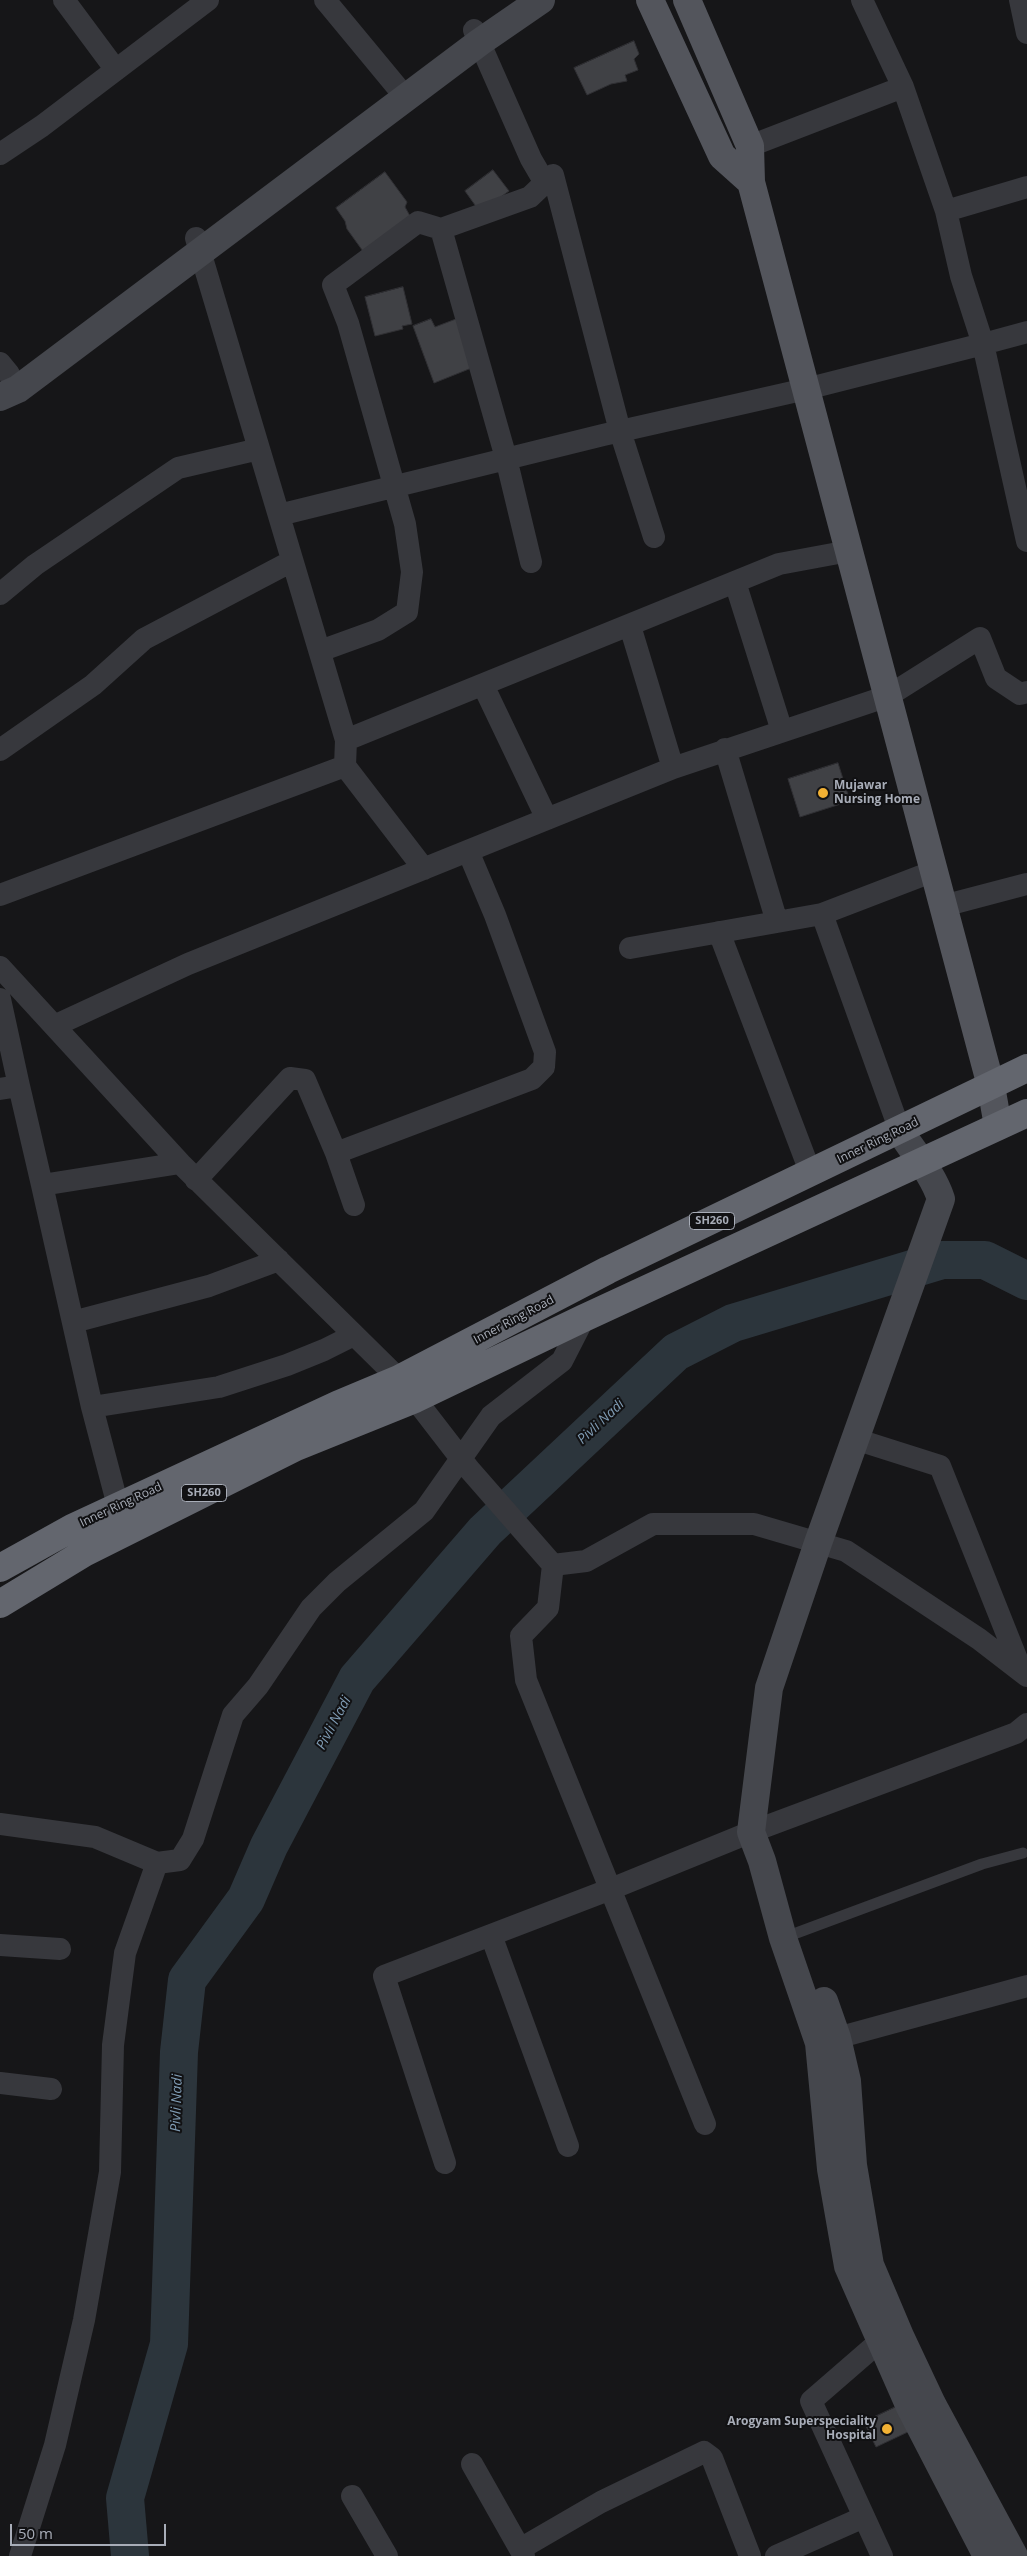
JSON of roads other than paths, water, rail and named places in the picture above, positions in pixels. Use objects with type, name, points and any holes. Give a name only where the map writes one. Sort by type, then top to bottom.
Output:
[{"type":"highway","name":"Inner Ring Road","points":[[0,1604],[84,1553],[296,1448],[407,1389],[608,1270],[811,1174],[1027,1068]]},
{"type":"highway","name":"Inner Ring Road","points":[[0,1568],[72,1528],[337,1405],[407,1389],[584,1318],[1027,1113]]},
{"type":"main road","points":[[650,0],[722,156],[750,182]]},
{"type":"main road","points":[[687,0],[750,146],[750,182],[944,906],[991,1086],[998,1126]]},
{"type":"street","points":[[64,0],[116,70]]},
{"type":"street","points":[[325,0],[397,87]]},
{"type":"street","points":[[2,379],[198,246],[477,36],[515,0]]},
{"type":"street","points":[[198,246],[397,87],[477,36],[540,0]]},
{"type":"street","points":[[862,0],[903,87],[946,211],[961,276],[982,344],[1023,509],[1027,541]]},
{"type":"street","points":[[1020,0],[1027,33]]},
{"type":"street","points":[[0,154],[42,126],[116,70],[197,3]]},
{"type":"street","points":[[477,36],[531,160],[545,183]]},
{"type":"street","points":[[750,146],[903,87]]},
{"type":"street","points":[[320,651],[378,630],[407,612],[412,572],[405,524],[348,323],[333,285],[418,222],[441,229],[530,197],[553,175],[620,430],[654,537]]},
{"type":"street","points":[[946,211],[1027,187]]},
{"type":"street","points":[[441,229],[506,458],[531,562]]},
{"type":"street","points":[[198,246],[346,740],[345,766],[424,868]]},
{"type":"street","points":[[278,515],[620,430],[806,389],[1027,332]]},
{"type":"street","points":[[0,594],[35,565],[178,468],[259,449]]},
{"type":"street","points":[[346,740],[779,564],[849,551]]},
{"type":"street","points":[[0,750],[93,685],[144,639],[292,561]]},
{"type":"street","points":[[736,582],[782,731]]},
{"type":"street","points":[[630,626],[673,768]]},
{"type":"street","points":[[54,1026],[188,964],[673,768],[725,749],[888,696],[980,638],[996,678],[1020,694],[1027,692]]},
{"type":"street","points":[[483,685],[546,819]]},
{"type":"street","points":[[725,749],[777,922]]},
{"type":"street","points":[[0,895],[345,766]]},
{"type":"street","points":[[336,1153],[532,1079],[544,1067],[545,1052],[495,915],[468,851]]},
{"type":"street","points":[[630,948],[822,914],[934,871]]},
{"type":"street","points":[[944,906],[1027,884]]},
{"type":"street","points":[[822,914],[900,1130],[919,1162],[936,1183],[941,1199],[878,1381],[818,1543],[770,1688],[751,1832],[828,2040],[847,2081],[853,2165],[870,2265],[900,2336],[932,2404],[1014,2556]]},
{"type":"street","points":[[719,932],[811,1174]]},
{"type":"street","points":[[0,967],[196,1180],[279,1260],[407,1389],[465,1463],[553,1565],[548,1608],[521,1636],[526,1680],[705,2124]]},
{"type":"street","points":[[0,999],[10,1088],[42,1185],[92,1407],[118,1506],[129,1531]]},
{"type":"street","points":[[196,1180],[290,1078],[305,1080],[336,1153],[354,1205]]},
{"type":"street","points":[[42,1185],[180,1163]]},
{"type":"street","points":[[73,1322],[209,1286],[279,1260]]},
{"type":"street","points":[[0,1824],[95,1837],[157,1863],[180,1860],[194,1839],[233,1715],[258,1686],[311,1608],[337,1582],[424,1511],[465,1463],[491,1416],[562,1361],[584,1318]]},
{"type":"street","points":[[92,1407],[219,1387],[287,1365],[354,1335]]},
{"type":"street","points":[[855,1439],[940,1466],[1025,1675]]},
{"type":"street","points":[[553,1565],[586,1561],[653,1524],[754,1524],[846,1551],[980,1639],[1025,1675]]},
{"type":"street","points":[[445,2163],[384,1976],[611,1889],[751,1832],[1016,1733],[1027,1724]]},
{"type":"street","points":[[20,2556],[55,2445],[84,2320],[110,2172],[113,2045],[125,1953],[157,1863]]},
{"type":"street","points":[[491,1935],[568,2146]]},
{"type":"street","points":[[0,1945],[60,1949]]},
{"type":"street","points":[[828,2040],[1027,1986]]},
{"type":"street","points":[[828,2040],[831,2169],[848,2266],[879,2342],[910,2407],[988,2556]]},
{"type":"street","points":[[0,2083],[50,2089]]},
{"type":"street","points":[[879,2342],[811,2401],[882,2556]]},
{"type":"street","points":[[472,2464],[522,2552],[602,2502],[704,2452],[712,2458],[750,2556]]},
{"type":"street","points":[[352,2496],[387,2556]]},
{"type":"street","points":[[776,2556],[864,2517]]},
{"type":"lane","points":[[790,1935],[982,1864],[1023,1853]]},
{"type":"waterway","name":"Pivli Nadi","points":[[130,2556],[125,2498],[169,2344],[179,2052],[187,1980],[246,1899],[269,1846],[357,1679],[485,1531],[676,1352],[733,1323],[942,1260],[985,1260],[1027,1281]]},
{"type":"place","name":"Mujawar Nursing Home","points":[[823,793]]},
{"type":"place","name":"Arogyam Superspeciality Hospital","points":[[887,2429]]}]
